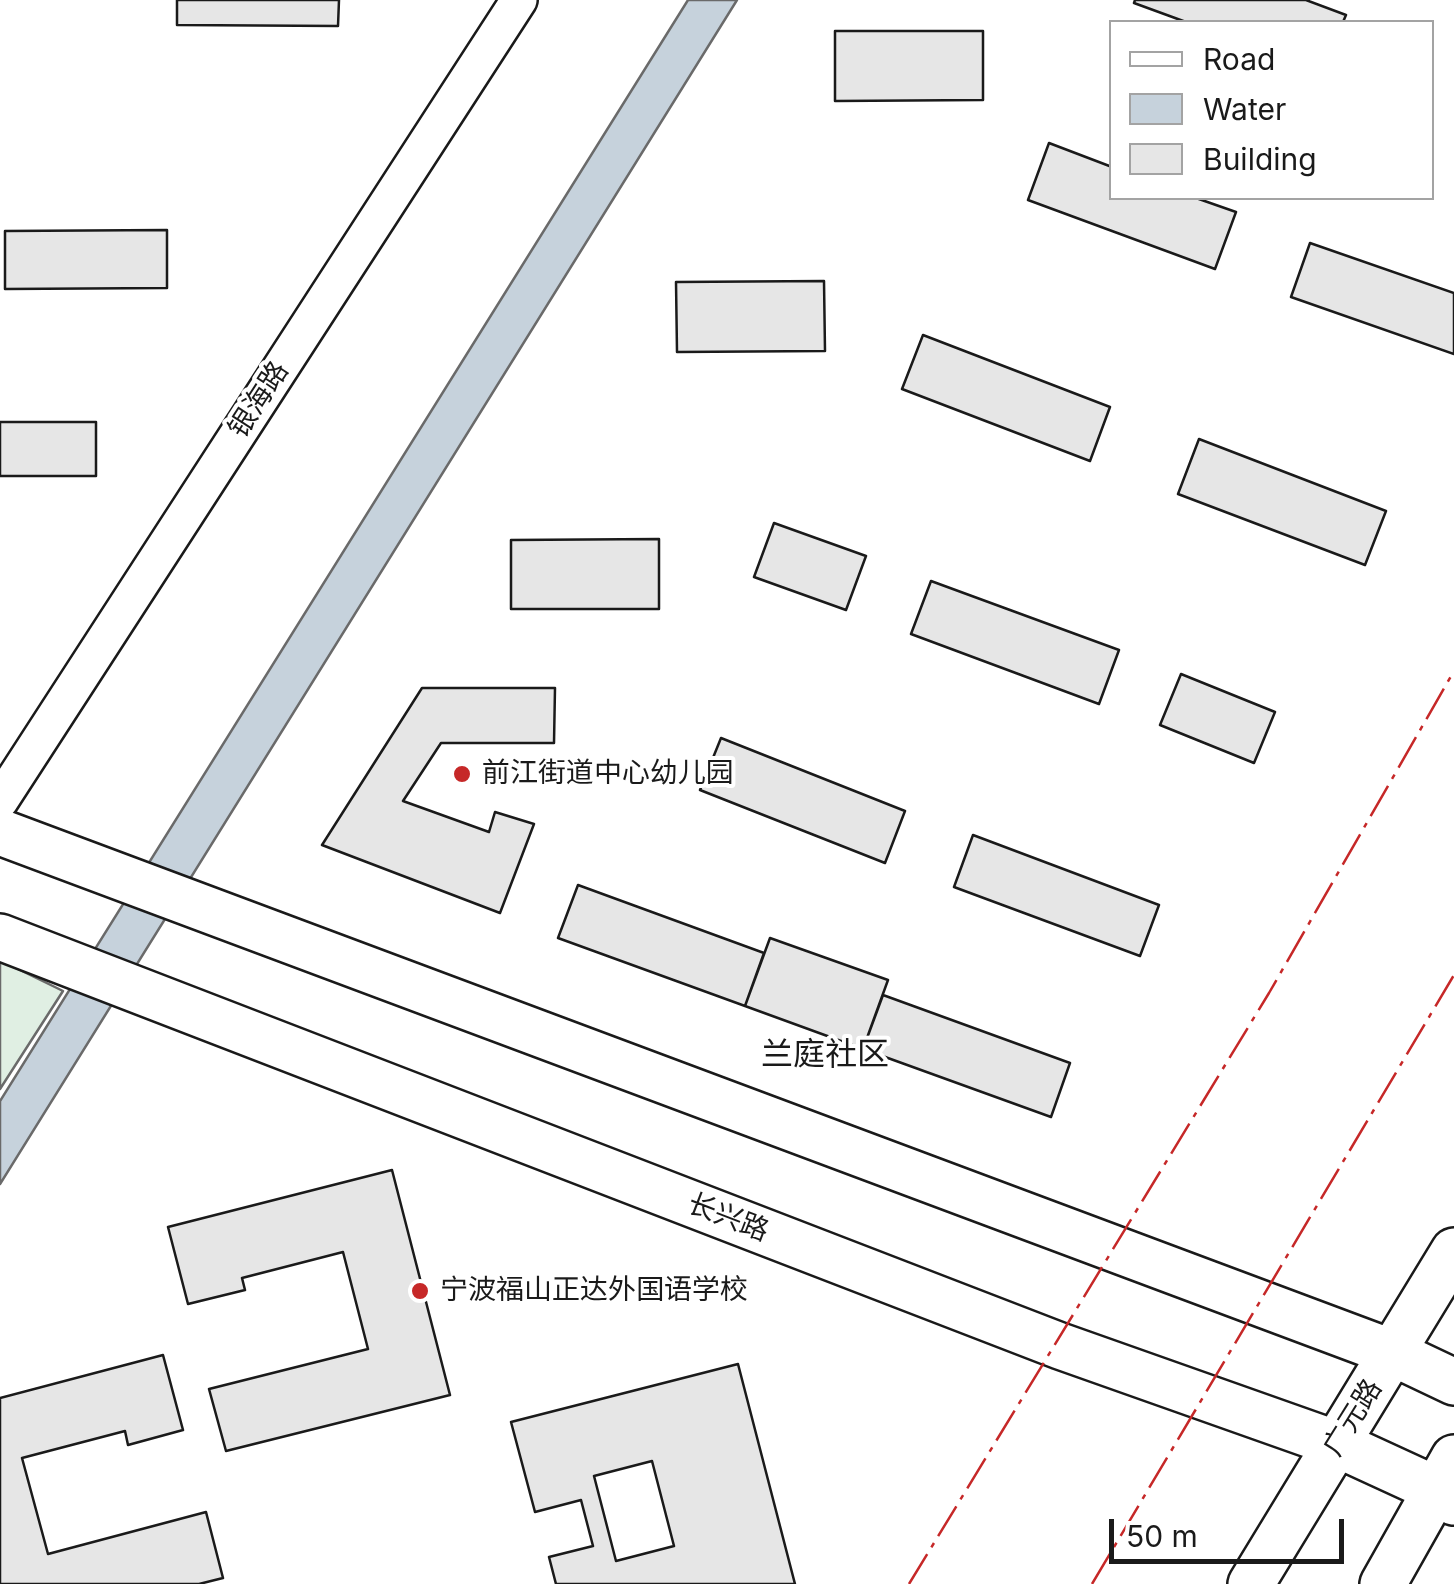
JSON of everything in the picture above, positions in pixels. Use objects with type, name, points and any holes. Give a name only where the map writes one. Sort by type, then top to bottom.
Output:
[{"type":"main road","points":[[0,832],[1392,1353],[1454,1382]]},
{"type":"main road","name":"长兴路","points":[[0,937],[1060,1346],[1448,1484]]},
{"type":"main road","name":"广元路","points":[[1251,1584],[1454,1251]]},
{"type":"main road","points":[[1383,1584],[1448,1484]]},
{"type":"street","name":"银海路","points":[[0,801],[519,0]]},
{"type":"green space","points":[[0,960],[63,991],[0,1089]]},
{"type":"water","points":[[688,0],[737,0],[0,1184],[0,1101]]},
{"type":"building","points":[[177,0],[339,0],[338,26],[177,25]]},
{"type":"building","points":[[1306,0],[1346,15],[1344,20],[1181,20],[1134,3]]},
{"type":"building","points":[[835,31],[983,31],[983,100],[835,101]]},
{"type":"building","points":[[1049,143],[1109,166],[1109,200],[1202,200],[1236,212],[1215,269],[1028,200]]},
{"type":"building","points":[[167,230],[167,288],[5,289],[5,231]]},
{"type":"building","points":[[1310,243],[1454,293],[1454,354],[1291,297]]},
{"type":"building","points":[[824,281],[825,351],[677,352],[676,282]]},
{"type":"building","points":[[923,335],[1110,407],[1090,461],[902,389]]},
{"type":"building","points":[[0,422],[96,422],[96,476],[0,476]]},
{"type":"building","points":[[1199,439],[1386,511],[1365,565],[1178,494]]},
{"type":"building","points":[[774,523],[866,556],[846,610],[754,577]]},
{"type":"building","points":[[659,539],[659,609],[511,609],[511,540]]},
{"type":"building","points":[[931,581],[1119,650],[1099,704],[911,634]]},
{"type":"building","points":[[1181,674],[1275,712],[1254,763],[1160,725]]},
{"type":"building","points":[[422,688],[555,688],[554,743],[441,743],[403,801],[489,832],[495,812],[534,824],[500,913],[322,845]]},
{"type":"building","points":[[721,738],[905,811],[885,863],[700,790]]},
{"type":"building","points":[[973,835],[1159,905],[1140,956],[954,887]]},
{"type":"building","points":[[578,885],[764,953],[745,1006],[558,938]]},
{"type":"building","points":[[770,938],[888,980],[863,1049],[745,1006]]},
{"type":"building","points":[[883,995],[1070,1063],[1051,1117],[863,1049]]},
{"type":"building","points":[[392,1170],[450,1395],[226,1451],[209,1389],[368,1349],[343,1252],[242,1278],[245,1290],[188,1304],[168,1227]]},
{"type":"building","points":[[163,1355],[183,1430],[128,1445],[125,1431],[22,1458],[48,1554],[206,1512],[223,1578],[199,1584],[0,1584],[0,1398]]},
{"type":"building","points":[[738,1364],[795,1584],[556,1584],[549,1557],[593,1546],[581,1500],[535,1512],[511,1422]],"holes":[[[652,1461],[674,1546],[616,1561],[594,1476]]]},
{"type":"power","points":[[909,1584],[1269,993],[1454,671]]},
{"type":"power","points":[[1092,1584],[1454,975]]},
{"type":"place","name":"前江街道中心幼儿园","points":[[462,774]]},
{"type":"place","name":"宁波福山正达外国语学校","points":[[420,1291]]},
{"type":"district","name":"兰庭社区","points":[[825,1055]]}]
